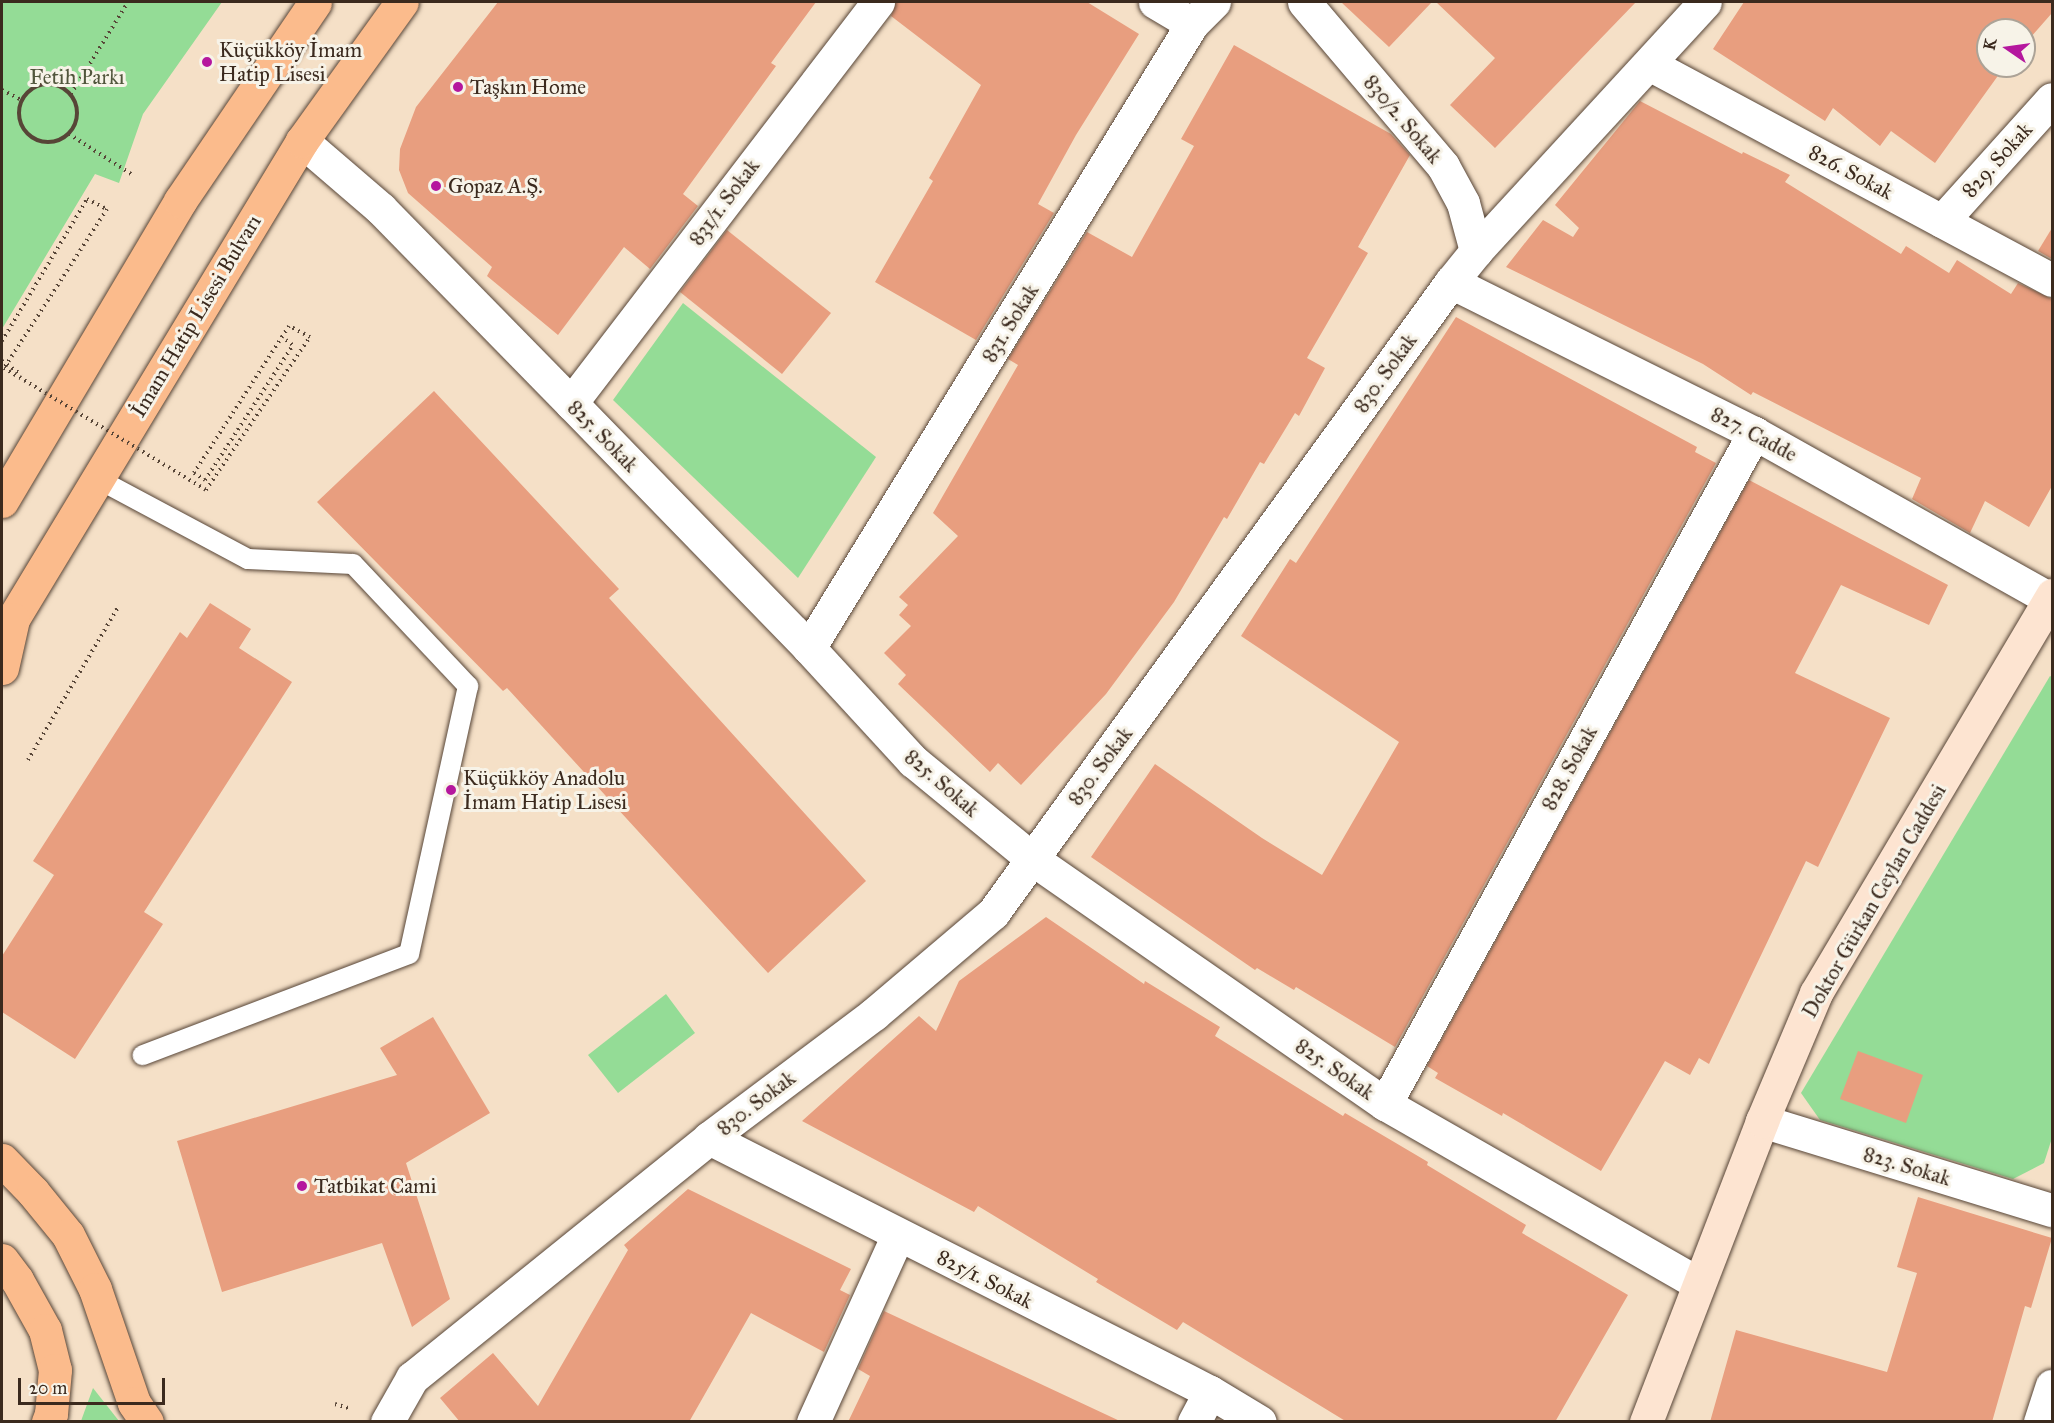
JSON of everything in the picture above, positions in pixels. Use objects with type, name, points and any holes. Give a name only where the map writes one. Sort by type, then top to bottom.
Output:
[{"type":"main road","points":[[2,501],[180,201],[315,2]]},
{"type":"main road","name":"İmam Hatip Lisesi Bulvarı","points":[[2,668],[7,628],[302,141],[402,2]]},
{"type":"main road","name":"Doktor Gürkan Ceylan Caddesi","points":[[1646,1422],[1762,1121],[1816,993],[2051,597]]},
{"type":"main road","points":[[2,1160],[33,1192],[68,1235],[95,1289],[134,1403],[147,1422]]},
{"type":"main road","points":[[2,1260],[17,1280],[45,1330],[55,1370],[48,1422]]},
{"type":"street","name":"831/1. Sokak","points":[[572,403],[878,2]]},
{"type":"street","points":[[1155,2],[1203,13]]},
{"type":"street","name":"830/2. Sokak","points":[[1304,2],[1443,166],[1463,203],[1476,251]]},
{"type":"street","name":"830. Sokak","points":[[387,1422],[412,1378],[709,1138],[874,1014],[993,913],[1451,282],[1476,251],[1705,2]]},
{"type":"street","name":"831. Sokak","points":[[809,648],[1203,13]]},
{"type":"street","name":"826. Sokak","points":[[1649,64],[2052,280]]},
{"type":"street","name":"829. Sokak","points":[[1942,220],[2052,99]]},
{"type":"street","name":"825. Sokak","points":[[302,141],[381,209],[809,648],[913,761],[1031,858],[1385,1104],[1698,1283]]},
{"type":"street","name":"827. Cadde","points":[[1451,282],[1754,433],[2051,597]]},
{"type":"street","name":"828. Sokak","points":[[1385,1104],[1754,433]]},
{"type":"street","name":"823. Sokak","points":[[1762,1121],[2052,1210]]},
{"type":"street","name":"825/1. Sokak","points":[[709,1138],[1210,1392],[1260,1422]]},
{"type":"street","points":[[813,1422],[898,1235]]},
{"type":"street","points":[[2040,1422],[2052,1386]]},
{"type":"street","points":[[1194,1422],[1210,1392]]},
{"type":"lane","points":[[98,479],[248,559],[353,564],[468,686],[409,954],[143,1055]]},
{"type":"path","points":[[71,94],[128,2]]},
{"type":"path","points":[[37,84],[56,84],[71,94],[78,113],[74,130],[59,142],[40,142],[25,131],[18,117],[22,100],[37,84]]},
{"type":"path","points":[[2,90],[22,100]]},
{"type":"path","points":[[69,134],[132,174]]},
{"type":"path","points":[[2,341],[87,200],[107,209],[4,368],[206,490],[310,338],[289,326],[194,473],[206,480],[293,345],[286,340]]},
{"type":"path","points":[[2,361],[22,375]]},
{"type":"path","points":[[28,760],[118,608]]},
{"type":"green space","name":"Fetih Parkı","points":[[2,2],[222,2],[143,114],[119,183],[95,174],[2,329]]},
{"type":"green space","points":[[683,303],[876,457],[798,578],[613,400]]},
{"type":"green space","points":[[2050,676],[2052,677],[2052,1138],[2044,1163],[2013,1179],[1820,1120],[1801,1093]]},
{"type":"green space","points":[[666,994],[695,1033],[618,1093],[588,1055]]},
{"type":"green space","points":[[93,1388],[119,1421],[81,1421]]},
{"type":"building","points":[[498,2],[816,2],[771,63],[776,66],[683,194],[698,206],[650,269],[624,247],[558,335],[487,276],[492,267],[408,193],[399,170],[400,149],[416,107]]},
{"type":"building","points":[[896,2],[1087,2],[1139,34],[1076,135],[1038,204],[1054,213],[976,340],[875,282],[933,181],[929,178],[981,85],[891,16]]},
{"type":"building","points":[[1341,2],[1432,2],[1389,47]]},
{"type":"building","points":[[1436,2],[1636,2],[1495,148],[1450,105],[1495,58]]},
{"type":"building","points":[[1744,2],[2052,2],[2052,13],[2036,31],[2036,18],[1976,18],[1976,78],[1996,78],[1935,163],[1891,131],[1880,146],[1833,108],[1825,121],[1713,49]]},
{"type":"building","points":[[1234,45],[1391,134],[1410,155],[1358,247],[1368,253],[1307,358],[1325,368],[1299,416],[1295,413],[1264,464],[1260,462],[1227,519],[1224,517],[1174,602],[1106,694],[1021,785],[998,763],[990,772],[898,684],[906,675],[884,653],[911,626],[899,615],[908,605],[899,597],[958,536],[933,513],[1018,365],[1008,359],[1087,232],[1132,257],[1194,146],[1181,139]]},
{"type":"building","points":[[1640,101],[1742,154],[1743,152],[1790,175],[1785,182],[1901,254],[1906,246],[1949,273],[1957,260],[2011,294],[2018,283],[2052,299],[2052,486],[2029,527],[1985,501],[1970,533],[1912,499],[1921,478],[1753,392],[1751,395],[1703,364],[1506,267],[1543,220],[1573,237],[1579,228],[1555,205]]},
{"type":"building","points":[[2052,228],[2052,259],[2038,251]]},
{"type":"building","points":[[727,230],[831,313],[782,374],[680,292]]},
{"type":"building","points":[[1456,317],[1697,447],[1695,452],[1716,463],[1395,1047],[1296,987],[1294,990],[1257,968],[1255,970],[1091,857],[1155,764],[1262,838],[1322,875],[1399,742],[1241,636],[1290,559],[1296,563]]},
{"type":"building","points":[[434,391],[619,589],[609,598],[866,881],[768,973],[507,688],[503,691],[317,502]]},
{"type":"building","points":[[1749,480],[1948,585],[1929,625],[1841,585],[1795,673],[1890,718],[1818,867],[1806,861],[1709,1064],[1699,1058],[1690,1075],[1665,1061],[1601,1171],[1503,1113],[1502,1116],[1435,1078],[1438,1073],[1427,1066]]},
{"type":"building","points":[[210,603],[251,629],[239,648],[292,682],[144,912],[163,924],[75,1059],[2,1012],[2,956],[54,875],[33,861],[180,632],[187,638]]},
{"type":"building","points":[[1046,917],[1144,984],[1145,981],[1220,1027],[1215,1036],[1343,1116],[1345,1113],[1428,1162],[1427,1165],[1526,1225],[1522,1233],[1628,1295],[1555,1422],[1347,1422],[1183,1322],[1177,1330],[1096,1282],[1098,1279],[978,1206],[974,1212],[802,1121],[919,1016],[936,1031],[959,981]]},
{"type":"building","name":"Tatbikat Cami","points":[[433,1017],[490,1113],[406,1163],[450,1299],[412,1327],[382,1243],[222,1292],[177,1141],[397,1075],[380,1048]]},
{"type":"building","points":[[1858,1051],[1923,1075],[1906,1123],[1840,1099]]},
{"type":"building","points":[[688,1189],[851,1269],[840,1290],[850,1295],[824,1352],[751,1313],[689,1422],[460,1422],[440,1398],[493,1353],[538,1406],[628,1250],[624,1245]]},
{"type":"building","points":[[1918,1197],[2052,1238],[2031,1308],[2025,1306],[1992,1422],[1710,1422],[1736,1330],[1887,1372],[1917,1273],[1897,1267]]},
{"type":"building","points":[[884,1311],[1122,1422],[848,1422],[870,1376],[858,1369]]},
{"type":"place","name":"Küçükköy İmam Hatip Lisesi","points":[[207,62]]},
{"type":"place","name":"Taşkın Home","points":[[458,87]]},
{"type":"place","name":"Gopaz A.Ş.","points":[[436,186]]},
{"type":"place","name":"Küçükköy Anadolu İmam Hatip Lisesi","points":[[451,790]]},
{"type":"place","name":"Tatbikat Cami","points":[[302,1186]]}]
